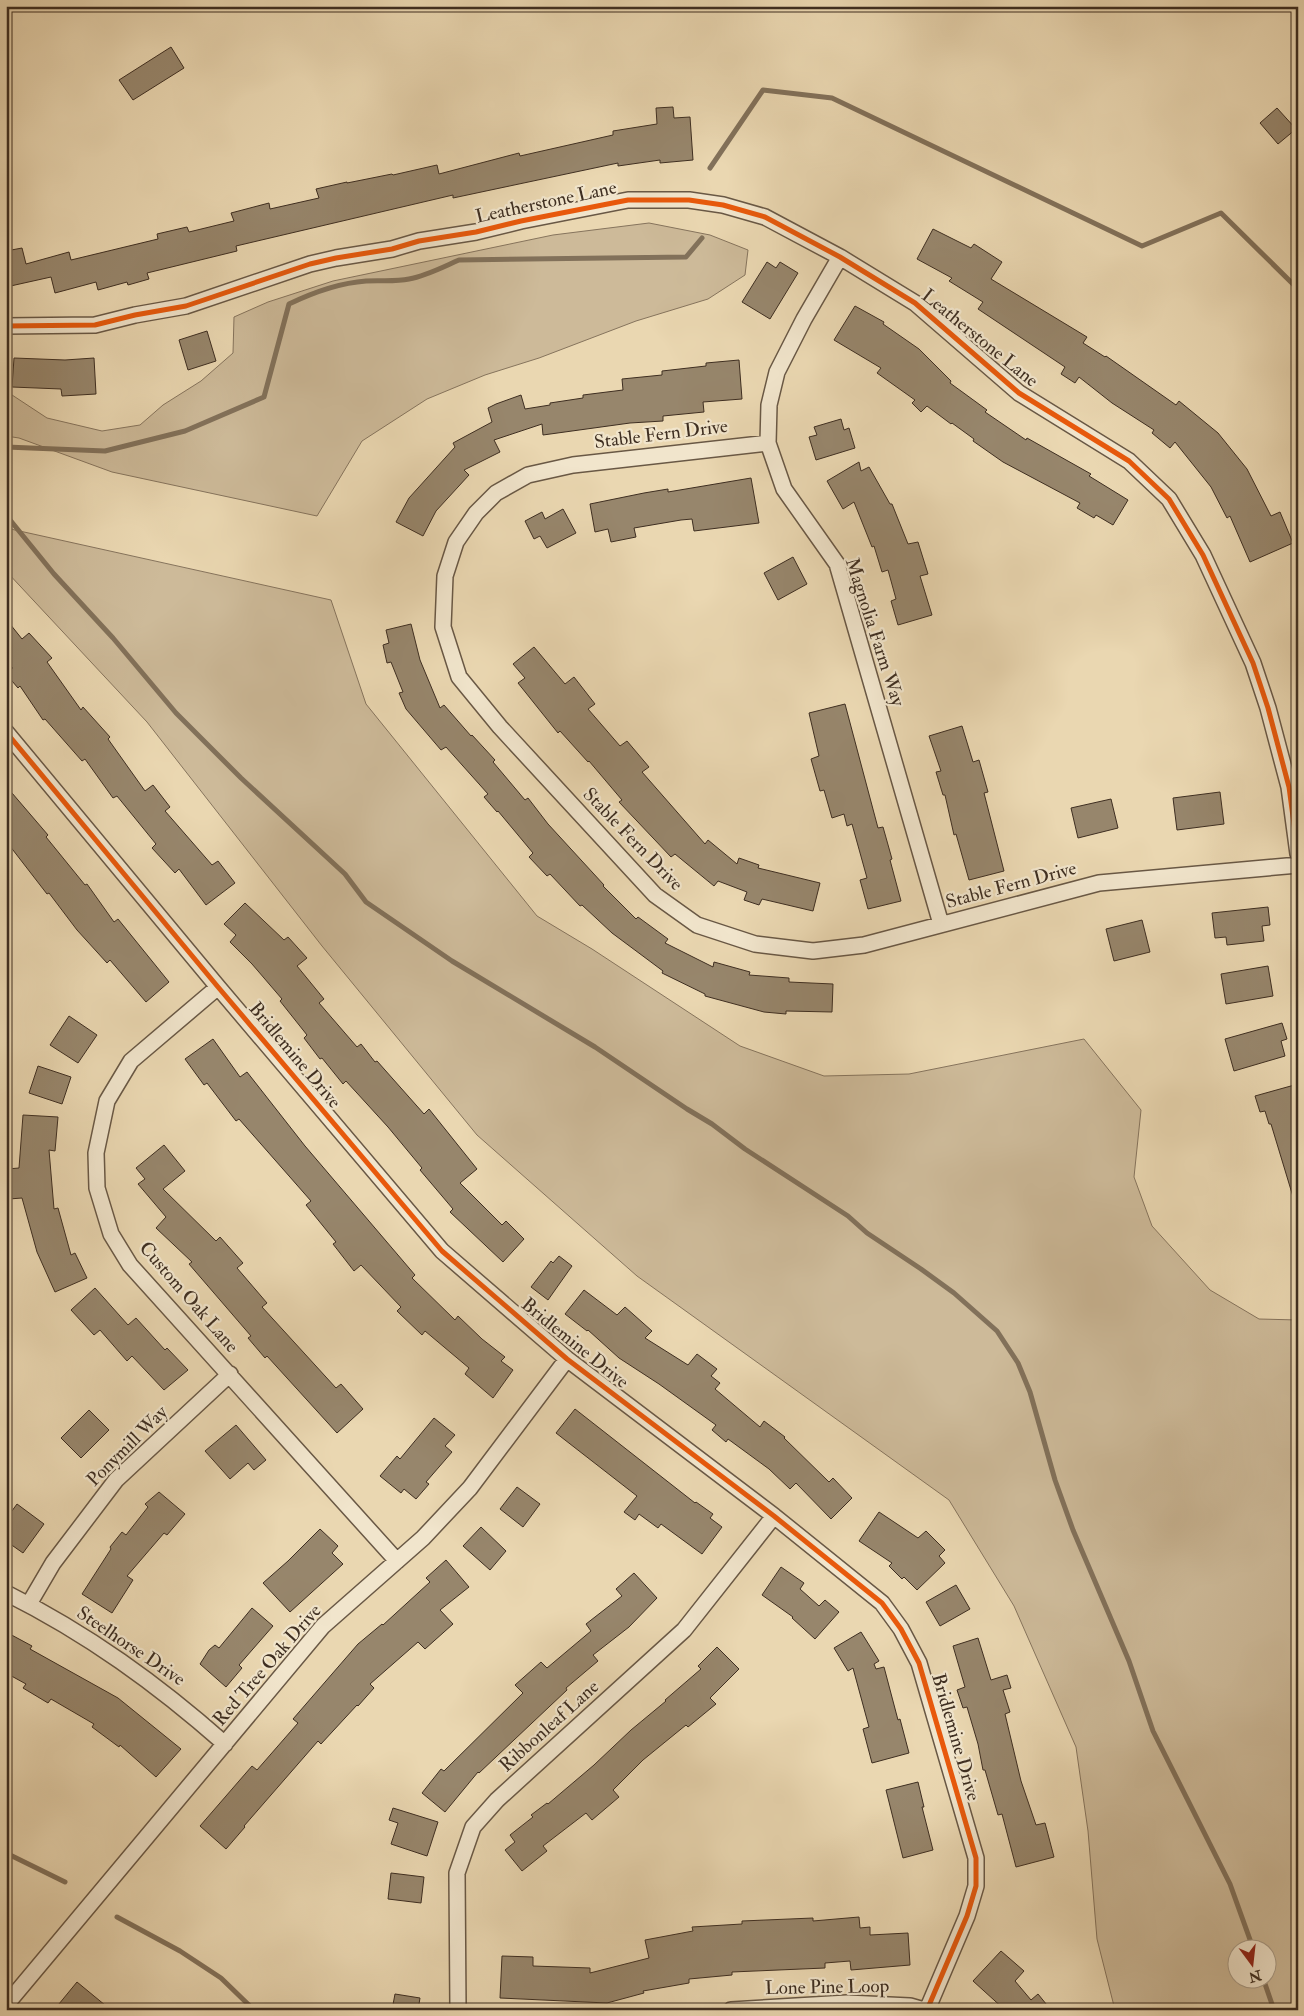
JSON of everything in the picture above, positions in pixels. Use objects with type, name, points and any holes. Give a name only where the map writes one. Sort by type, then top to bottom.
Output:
[{"type":"street","name":"Leatherstone Lane","points":[[6,326],[95,325],[135,315],[186,306],[310,264],[628,200],[689,200],[722,205],[765,217],[840,257],[916,303],[1019,392],[1129,461],[1169,499],[1203,555],[1253,663],[1268,708],[1290,787],[1298,854]]},
{"type":"street","name":"Magnolia Farm Way","points":[[840,257],[804,319],[777,372],[769,405],[768,443],[784,489],[837,564],[941,924]]},
{"type":"street","name":"Stable Fern Drive","points":[[768,443],[574,465],[528,475],[496,493],[476,512],[456,542],[445,576],[443,627],[459,676],[500,727],[655,895],[697,925],[755,944],[813,951],[864,945],[1099,883],[1298,865]]},
{"type":"street","name":"Bridlemine Drive","points":[[6,732],[218,987],[442,1251],[567,1359],[774,1516],[882,1602],[901,1629],[918,1663],[976,1858],[976,1886],[967,1916],[925,2010]]},
{"type":"street","name":"Custom Oak Lane","points":[[218,987],[131,1061],[107,1101],[96,1153],[96,1162],[98,1188],[111,1234],[130,1265],[397,1560]]},
{"type":"street","name":"Red Tree Oak Drive","points":[[6,2006],[323,1626],[423,1538],[470,1488],[567,1359]]},
{"type":"street","name":"Ponymill Way","points":[[29,1604],[53,1563],[116,1480],[230,1374]]},
{"type":"street","name":"Ribbonleaf Lane","points":[[458,2010],[457,1873],[474,1827],[497,1800],[684,1630],[774,1516]]},
{"type":"street","name":"Steelhorse Drive","points":[[6,1593],[29,1604],[117,1657],[180,1703],[225,1744]]},
{"type":"street","name":"Lone Pine Loop","points":[[731,2010],[848,2004],[910,2006],[925,2010]]},
{"type":"shaded area","points":[[649,223],[710,235],[748,250],[745,275],[708,299],[636,321],[539,358],[485,375],[427,399],[362,441],[317,516],[112,472],[19,438],[6,436],[6,391],[47,418],[102,431],[140,425],[163,405],[201,381],[233,353],[234,317],[268,302],[333,281],[553,235]]},
{"type":"shaded area","points":[[6,528],[331,600],[366,704],[537,916],[592,949],[740,1046],[824,1076],[909,1074],[1084,1039],[1141,1110],[1134,1177],[1152,1226],[1210,1290],[1259,1319],[1298,1320],[1298,2010],[1115,2010],[1097,1939],[1088,1831],[1076,1747],[1014,1606],[949,1500],[637,1276],[477,1135],[322,946],[147,722],[6,571]]},
{"type":"building","points":[[171,47],[184,68],[133,100],[119,80]]},
{"type":"building","points":[[673,107],[674,118],[690,117],[693,160],[660,163],[660,160],[618,166],[618,163],[453,198],[453,195],[236,246],[237,251],[147,273],[149,279],[128,285],[127,282],[98,290],[96,282],[55,293],[51,277],[6,287],[6,251],[22,248],[26,264],[69,252],[71,260],[158,239],[157,234],[187,227],[189,232],[234,221],[231,213],[269,203],[270,209],[319,198],[316,189],[437,165],[439,174],[519,153],[520,156],[613,135],[613,131],[657,124],[656,108]]},
{"type":"building","points":[[1277,108],[1296,129],[1278,144],[1260,123]]},
{"type":"building","points":[[933,229],[971,248],[974,244],[1002,262],[991,279],[1087,337],[1083,343],[1106,356],[1176,405],[1179,401],[1218,433],[1247,469],[1271,516],[1280,512],[1293,543],[1250,562],[1230,516],[1227,518],[1211,487],[1175,442],[1170,448],[1152,433],[1154,430],[1112,403],[1079,377],[1075,383],[1061,374],[1065,367],[978,309],[983,302],[949,281],[952,278],[917,259]]},
{"type":"building","points":[[767,262],[776,268],[780,262],[798,273],[770,319],[742,302]]},
{"type":"building","points":[[855,306],[884,322],[883,324],[919,349],[951,381],[950,383],[987,410],[985,412],[1026,440],[1027,438],[1091,474],[1089,476],[1128,500],[1113,525],[1096,515],[1094,518],[1077,508],[1080,503],[1003,462],[927,406],[921,412],[912,403],[915,400],[877,373],[881,368],[834,340]]},
{"type":"building","points":[[207,331],[216,361],[188,370],[179,340]]},
{"type":"building","points":[[14,358],[65,360],[94,358],[96,394],[62,396],[61,389],[12,387]]},
{"type":"building","points":[[739,360],[742,399],[703,402],[704,412],[663,416],[663,421],[630,423],[543,435],[542,424],[494,440],[500,452],[464,470],[469,475],[436,511],[423,536],[396,522],[409,498],[455,447],[453,443],[492,422],[488,408],[496,404],[521,395],[525,409],[550,405],[550,403],[583,398],[583,395],[623,390],[622,379],[662,375],[662,371],[706,366],[706,363]]},
{"type":"building","points":[[841,419],[844,430],[849,428],[855,448],[816,460],[809,437],[817,435],[814,427]]},
{"type":"building","points":[[859,462],[861,471],[869,467],[890,504],[892,504],[908,544],[918,542],[928,574],[920,576],[932,615],[898,625],[891,601],[896,599],[888,570],[882,572],[874,546],[872,547],[854,502],[843,509],[827,481]]},
{"type":"building","points":[[751,478],[759,523],[694,531],[692,519],[681,520],[634,528],[636,537],[611,542],[608,529],[595,532],[590,504],[668,489],[668,492]]},
{"type":"building","points":[[563,509],[576,533],[547,548],[540,536],[534,539],[525,521],[542,512],[545,519]]},
{"type":"building","points":[[793,557],[807,584],[778,600],[764,573]]},
{"type":"building","points":[[6,619],[22,639],[29,633],[52,658],[47,662],[81,710],[83,707],[110,737],[108,739],[145,791],[153,785],[170,807],[165,811],[212,865],[218,861],[235,883],[206,905],[179,869],[175,873],[152,848],[156,844],[117,796],[113,798],[85,759],[82,761],[45,719],[43,720],[20,686],[18,688],[6,674],[13,668],[6,661]]},
{"type":"building","points":[[411,624],[420,660],[440,708],[444,705],[472,735],[495,760],[493,762],[525,800],[528,798],[548,824],[603,886],[636,919],[638,917],[668,939],[665,943],[713,967],[714,962],[750,972],[749,975],[789,978],[789,982],[833,984],[832,1012],[786,1011],[786,1014],[764,1012],[705,996],[705,994],[662,973],[663,971],[612,933],[582,905],[580,906],[550,874],[547,876],[529,857],[533,853],[484,797],[488,794],[446,747],[441,750],[406,709],[399,693],[403,692],[391,662],[387,663],[383,645],[389,643],[386,630]]},
{"type":"building","points":[[534,647],[565,684],[574,677],[595,704],[588,709],[620,746],[627,741],[649,767],[642,772],[705,844],[708,840],[737,864],[739,858],[759,865],[758,868],[820,883],[813,911],[762,899],[759,905],[744,900],[747,892],[718,881],[714,886],[675,854],[671,857],[619,802],[622,800],[589,761],[560,731],[558,733],[518,683],[525,678],[513,664]]},
{"type":"building","points":[[845,704],[878,828],[883,827],[901,901],[868,909],[860,880],[867,878],[852,824],[847,826],[844,814],[832,818],[824,790],[820,791],[811,759],[819,756],[809,713]]},
{"type":"building","points":[[962,726],[973,762],[979,760],[988,792],[984,793],[1004,871],[969,880],[956,834],[954,835],[945,795],[943,795],[936,772],[941,771],[929,736]]},
{"type":"building","points":[[6,786],[48,835],[46,837],[85,885],[87,884],[114,922],[118,919],[169,982],[146,1002],[110,960],[107,963],[77,930],[6,841]]},
{"type":"building","points":[[1220,792],[1224,824],[1177,830],[1173,798]]},
{"type":"building","points":[[1111,799],[1118,828],[1078,838],[1071,808]]},
{"type":"building","points":[[245,903],[284,940],[288,937],[307,958],[297,966],[324,999],[319,1003],[357,1047],[361,1044],[375,1062],[377,1061],[424,1114],[429,1109],[477,1169],[460,1183],[502,1225],[506,1221],[524,1239],[503,1262],[450,1212],[453,1209],[420,1170],[422,1168],[346,1081],[343,1084],[322,1058],[320,1059],[304,1038],[307,1035],[280,1001],[282,999],[230,942],[236,935],[224,924]]},
{"type":"building","points":[[1268,907],[1270,925],[1262,926],[1264,941],[1227,945],[1226,937],[1215,938],[1212,913]]},
{"type":"building","points":[[1142,920],[1150,952],[1114,961],[1106,929]]},
{"type":"building","points":[[1268,966],[1273,996],[1226,1004],[1221,974]]},
{"type":"building","points":[[69,1016],[97,1035],[78,1063],[50,1045]]},
{"type":"building","points":[[1282,1023],[1287,1039],[1281,1041],[1285,1056],[1234,1071],[1225,1039]]},
{"type":"building","points":[[213,1039],[240,1077],[247,1072],[305,1146],[415,1275],[412,1278],[455,1320],[458,1316],[482,1339],[505,1357],[501,1361],[513,1370],[493,1398],[465,1374],[469,1368],[425,1331],[422,1335],[397,1311],[401,1307],[361,1265],[354,1271],[333,1244],[336,1242],[306,1205],[311,1201],[239,1119],[236,1121],[207,1083],[204,1085],[185,1059]]},
{"type":"building","points":[[38,1066],[71,1077],[62,1104],[29,1093]]},
{"type":"building","points":[[1298,1084],[1298,1199],[1294,1200],[1271,1124],[1269,1124],[1265,1111],[1260,1112],[1255,1096]]},
{"type":"building","points":[[23,1115],[58,1117],[55,1151],[49,1150],[54,1209],[58,1208],[71,1255],[75,1253],[87,1278],[55,1292],[37,1252],[22,1198],[9,1199],[7,1169],[19,1168]]},
{"type":"building","points":[[164,1145],[185,1171],[163,1189],[216,1241],[220,1237],[243,1263],[237,1268],[267,1303],[262,1307],[336,1388],[341,1384],[363,1409],[337,1433],[267,1356],[265,1358],[248,1338],[251,1336],[189,1264],[192,1262],[156,1228],[166,1217],[138,1184],[145,1179],[136,1168]]},
{"type":"building","points":[[559,1256],[572,1266],[548,1300],[531,1287],[551,1261],[553,1263]]},
{"type":"building","points":[[95,1288],[128,1325],[136,1318],[165,1350],[167,1348],[188,1370],[164,1390],[132,1356],[127,1361],[100,1330],[94,1335],[71,1310]]},
{"type":"building","points":[[584,1290],[617,1315],[625,1307],[652,1331],[645,1338],[688,1365],[697,1354],[717,1369],[711,1376],[720,1383],[715,1389],[760,1427],[764,1421],[785,1437],[829,1482],[833,1478],[852,1498],[831,1519],[796,1483],[790,1489],[769,1469],[728,1439],[726,1442],[712,1430],[716,1425],[619,1358],[588,1330],[565,1314]]},
{"type":"building","points":[[575,1409],[695,1503],[713,1514],[710,1518],[722,1527],[702,1554],[661,1524],[658,1528],[639,1514],[635,1520],[624,1512],[637,1496],[556,1433]]},
{"type":"building","points":[[89,1410],[109,1430],[81,1458],[61,1438]]},
{"type":"building","points":[[434,1418],[455,1435],[445,1446],[452,1452],[426,1482],[429,1484],[416,1499],[404,1489],[401,1493],[380,1476],[397,1456],[400,1459]]},
{"type":"building","points":[[236,1425],[266,1460],[254,1470],[248,1463],[230,1479],[205,1451]]},
{"type":"building","points":[[517,1487],[540,1504],[523,1527],[500,1509]]},
{"type":"building","points":[[159,1492],[185,1514],[167,1535],[164,1533],[127,1576],[133,1580],[112,1613],[82,1594],[111,1549],[110,1547],[122,1532],[126,1535],[148,1507],[145,1504]]},
{"type":"building","points":[[17,1504],[44,1524],[23,1553],[6,1541],[6,1519]]},
{"type":"building","points":[[879,1512],[918,1538],[926,1531],[945,1550],[939,1556],[945,1563],[917,1590],[889,1566],[892,1563],[859,1541]]},
{"type":"building","points":[[481,1527],[506,1551],[490,1570],[463,1546]]},
{"type":"building","points":[[320,1529],[338,1546],[332,1553],[343,1564],[290,1612],[263,1583]]},
{"type":"building","points":[[446,1560],[469,1587],[440,1610],[453,1624],[425,1649],[418,1642],[370,1684],[374,1688],[321,1744],[318,1741],[226,1849],[200,1826],[252,1766],[257,1770],[298,1723],[293,1719],[358,1644],[383,1625],[430,1582],[426,1578]]},
{"type":"building","points":[[781,1567],[804,1583],[800,1589],[819,1606],[825,1600],[839,1612],[815,1639],[793,1617],[762,1595]]},
{"type":"building","points":[[634,1573],[657,1598],[629,1627],[593,1655],[598,1661],[566,1688],[567,1690],[478,1772],[445,1812],[422,1793],[441,1769],[444,1771],[523,1693],[515,1685],[541,1662],[547,1668],[591,1631],[586,1624],[622,1596],[616,1589]]},
{"type":"building","points":[[956,1585],[970,1609],[940,1626],[926,1602]]},
{"type":"building","points":[[252,1608],[273,1626],[239,1665],[242,1668],[226,1687],[200,1664],[209,1650],[215,1645],[219,1648]]},
{"type":"building","points":[[6,1632],[32,1646],[30,1649],[118,1698],[181,1749],[156,1777],[120,1745],[119,1747],[92,1727],[94,1724],[51,1699],[48,1703],[23,1688],[26,1684],[6,1673]]},
{"type":"building","points":[[861,1632],[879,1661],[874,1664],[876,1669],[884,1667],[909,1753],[872,1763],[863,1729],[869,1727],[853,1668],[848,1671],[834,1648]]},
{"type":"building","points":[[978,1638],[991,1680],[1007,1675],[1011,1688],[1003,1690],[1010,1712],[1005,1714],[1021,1781],[1036,1825],[1045,1823],[1054,1857],[1016,1867],[1002,1814],[998,1815],[985,1770],[983,1770],[978,1744],[967,1707],[963,1708],[957,1690],[965,1687],[953,1646]]},
{"type":"building","points":[[717,1647],[739,1669],[710,1698],[716,1704],[688,1727],[686,1725],[643,1760],[613,1790],[619,1797],[592,1820],[586,1813],[543,1846],[547,1851],[522,1871],[505,1850],[515,1842],[510,1835],[533,1817],[531,1815],[548,1804],[594,1765],[631,1730],[666,1701],[701,1669],[698,1666]]},
{"type":"building","points":[[918,1782],[933,1850],[903,1858],[886,1790]]},
{"type":"building","points":[[393,1808],[438,1822],[427,1856],[391,1844],[398,1823],[389,1820]]},
{"type":"building","points":[[391,1873],[424,1877],[421,1903],[388,1899]]},
{"type":"building","points":[[859,1917],[860,1928],[870,1927],[870,1935],[908,1933],[910,1965],[851,1970],[850,1961],[825,1963],[825,1968],[732,1972],[732,1975],[689,1979],[689,1983],[643,1991],[644,1993],[607,2003],[500,1998],[502,1956],[533,1957],[533,1966],[590,1968],[590,1973],[649,1958],[645,1940],[693,1931],[692,1927],[742,1924],[742,1921],[813,1918],[813,1921]]},
{"type":"building","points":[[1001,1951],[1024,1971],[1015,1981],[1031,2000],[1038,1994],[1051,2010],[1005,2010],[973,1981]]},
{"type":"building","points":[[77,1982],[111,2010],[54,2010]]},
{"type":"building","points":[[395,1994],[420,1998],[418,2010],[392,2010]]},
{"type":"waterway","points":[[710,168],[763,90],[832,98],[1142,246],[1221,213],[1298,289]]},
{"type":"waterway","points":[[6,447],[105,451],[185,431],[264,397],[289,304],[326,289],[356,282],[415,278],[459,260],[686,257],[702,238]]},
{"type":"waterway","points":[[6,515],[54,574],[113,638],[176,713],[241,778],[345,874],[366,902],[452,961],[595,1047],[848,1216],[867,1233],[954,1293],[997,1331],[1018,1363],[1030,1392],[1055,1480],[1073,1530],[1129,1661],[1153,1731],[1230,1884],[1249,1938]]},
{"type":"waterway","points":[[6,1853],[65,1882]]},
{"type":"waterway","points":[[117,1917],[180,1951],[221,1978],[254,2010]]},
{"type":"waterway","points":[[1266,1988],[1274,2010]]},
{"type":"cycle path","points":[[6,326],[95,325],[135,315],[186,306],[310,264],[628,200],[689,200],[723,205],[765,217],[840,257],[915,303],[1019,393],[1129,461],[1169,499],[1203,555],[1253,663],[1268,708],[1289,787],[1298,854]]},
{"type":"cycle path","points":[[6,732],[218,987],[442,1251],[567,1359],[774,1516],[882,1603],[901,1629],[919,1663],[976,1858],[976,1886],[967,1916],[927,2010]]}]
